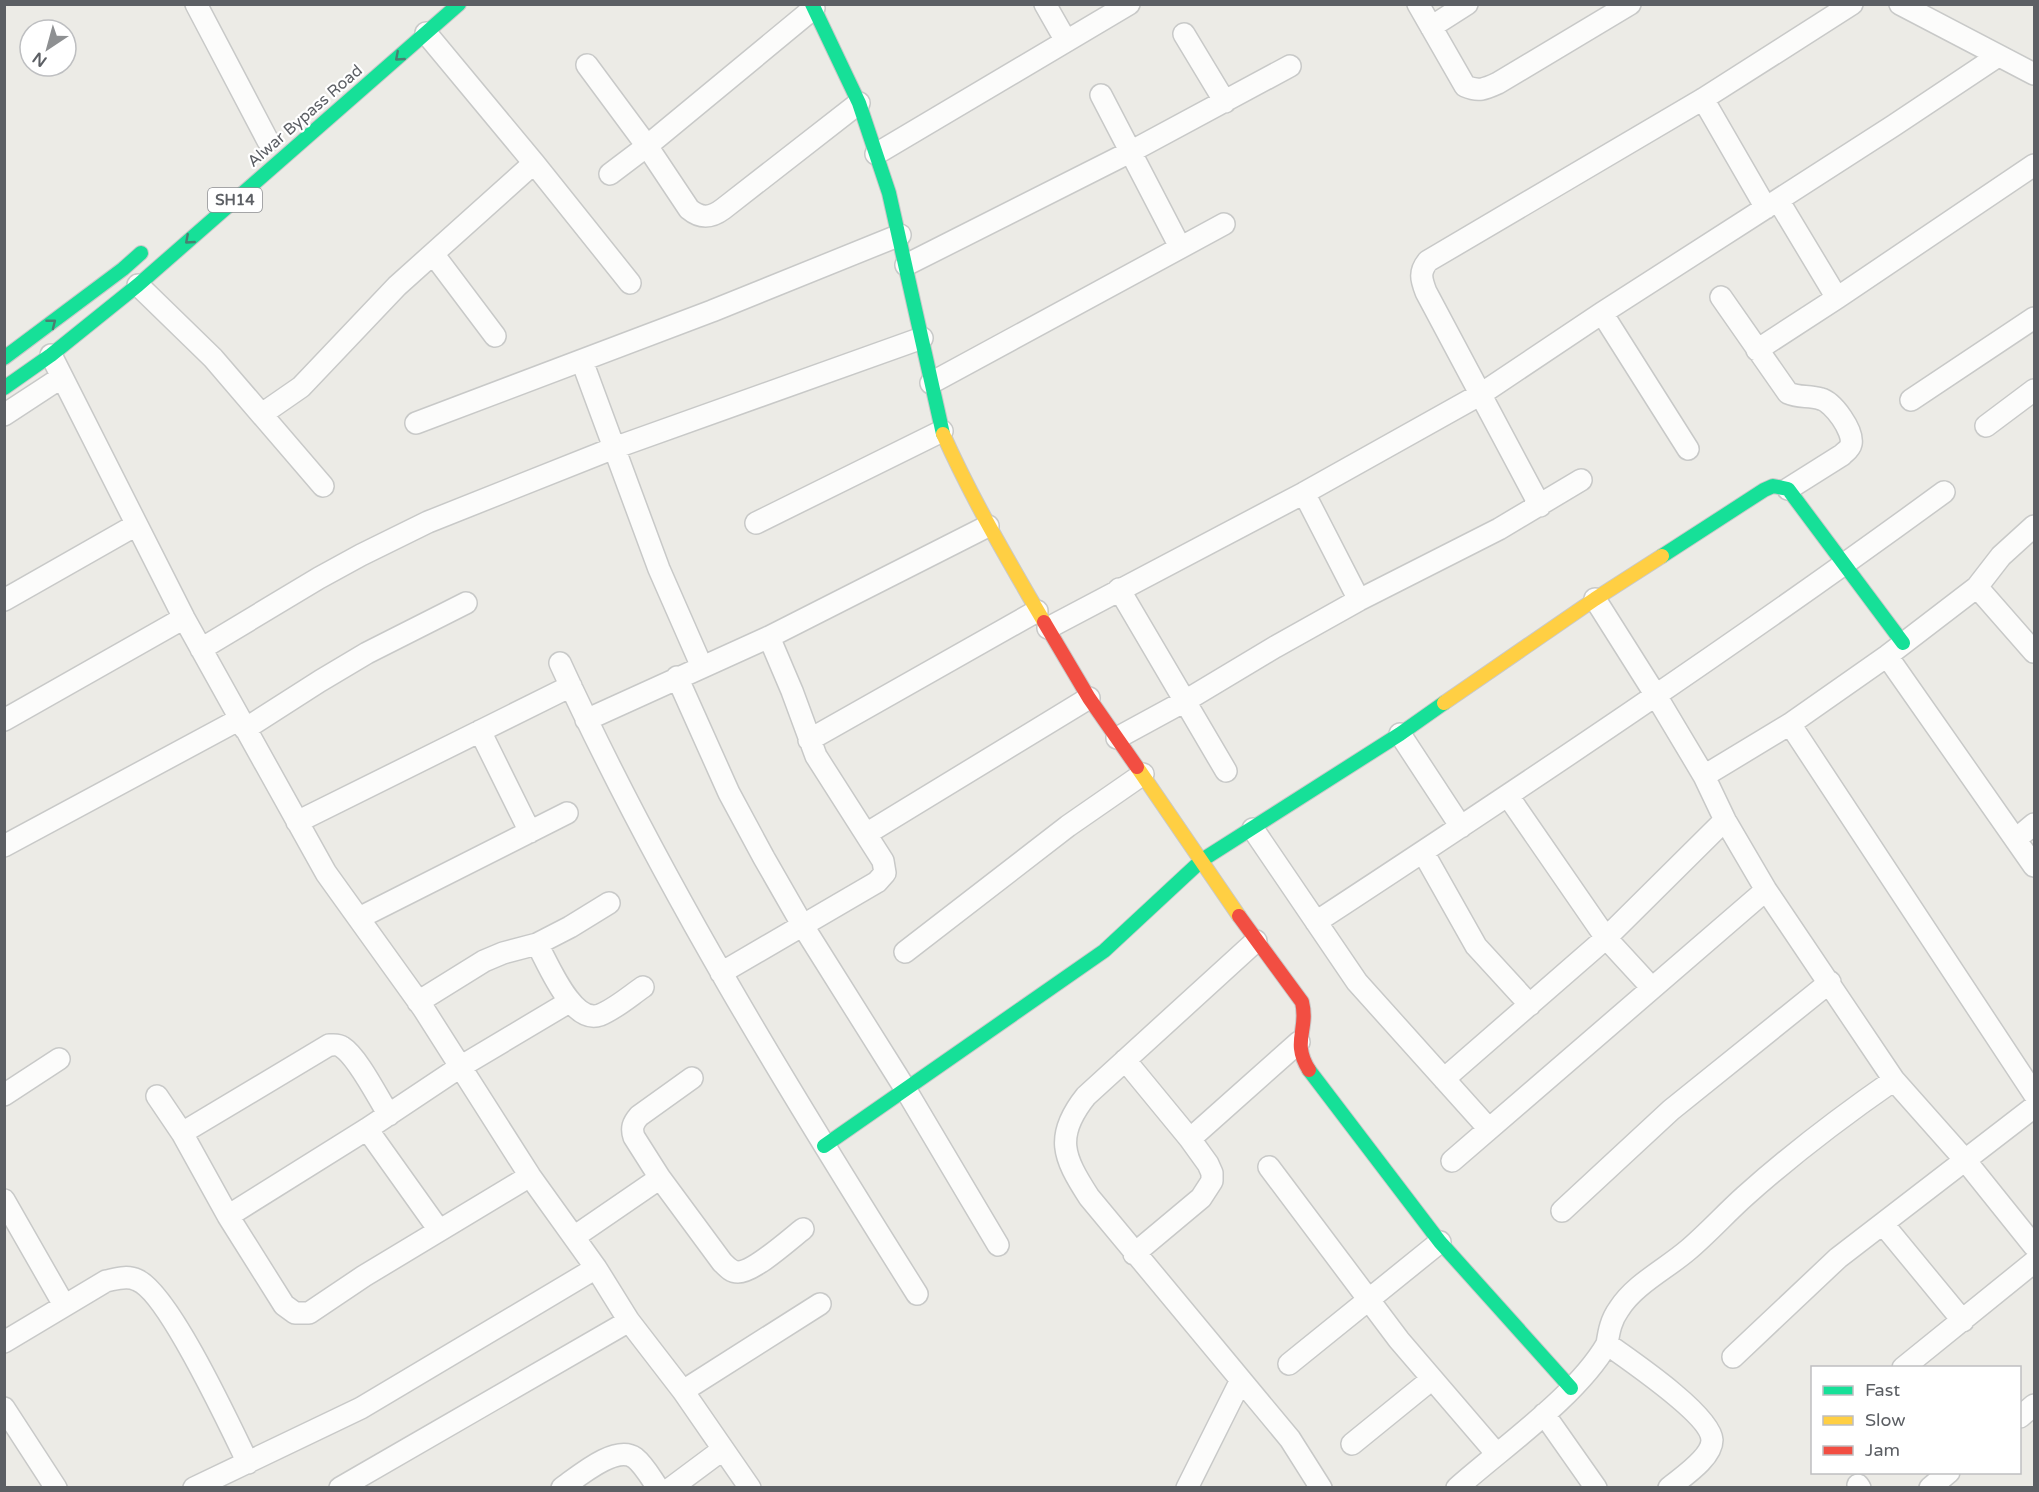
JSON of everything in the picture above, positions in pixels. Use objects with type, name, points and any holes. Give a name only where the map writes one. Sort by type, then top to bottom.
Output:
[{"type":"street","points":[[196,4],[268,140]]},
{"type":"street","name":"Alwar Bypass Road","points":[[4,388],[51,355],[138,285],[459,4]]},
{"type":"street","points":[[1045,4],[1066,41]]},
{"type":"street","points":[[876,154],[1129,4]]},
{"type":"street","points":[[1418,4],[1465,86],[1474,91],[1482,90],[1630,4]]},
{"type":"street","points":[[1431,27],[1467,4]]},
{"type":"street","points":[[1540,506],[1425,292],[1421,279],[1422,268],[1428,261],[1703,99],[1852,4]]},
{"type":"street","points":[[1900,4],[1998,56],[2034,72]]},
{"type":"street","points":[[610,174],[647,146],[813,6],[859,103],[876,154],[900,236],[942,431],[988,526],[1089,698],[1256,941],[1302,1002],[1305,1020],[1299,1041],[1300,1052],[1314,1078],[1440,1242],[1571,1388]]},
{"type":"street","points":[[426,33],[630,283]]},
{"type":"street","points":[[1184,34],[1225,102]]},
{"type":"street","points":[[809,740],[1042,619],[1119,589],[1304,493],[1481,394],[1998,56]]},
{"type":"street","points":[[587,64],[647,146],[689,209],[705,217],[715,215],[859,103]]},
{"type":"street","points":[[906,265],[1131,151],[1290,66]]},
{"type":"street","points":[[1101,95],[1180,247]]},
{"type":"street","points":[[1703,99],[1837,298]]},
{"type":"street","points":[[262,414],[301,387],[380,302],[534,163]]},
{"type":"street","points":[[1757,350],[2034,165]]},
{"type":"street","points":[[931,383],[1224,224]]},
{"type":"street","points":[[416,423],[712,311],[900,236]]},
{"type":"street","points":[[4,358],[114,276],[148,246]]},
{"type":"street","points":[[434,255],[495,336]]},
{"type":"street","points":[[138,285],[213,358],[322,486]]},
{"type":"street","points":[[1721,297],[1788,393],[1821,399],[1829,403],[1851,436],[1849,448],[1842,455],[1788,489]]},
{"type":"street","points":[[1602,313],[1688,448]]},
{"type":"street","points":[[1911,400],[2034,318]]},
{"type":"street","points":[[201,649],[340,566],[428,522],[614,448],[922,338]]},
{"type":"street","points":[[51,355],[184,618],[326,873],[418,1002],[530,1176],[596,1268],[629,1321],[683,1391],[750,1488]]},
{"type":"street","points":[[582,361],[659,569],[702,667]]},
{"type":"street","points":[[4,415],[62,376]]},
{"type":"street","points":[[1986,426],[2034,390]]},
{"type":"street","points":[[756,523],[942,431]]},
{"type":"street","points":[[1117,738],[1359,600],[1500,529],[1581,480]]},
{"type":"street","points":[[824,1146],[1104,951],[1202,860],[1400,734],[1595,599],[1773,486],[1788,489],[1844,565],[1895,650],[2034,866]]},
{"type":"street","points":[[1316,922],[1508,796],[1844,565],[1944,492]]},
{"type":"street","points":[[1304,493],[1359,600]]},
{"type":"street","points":[[4,600],[136,525]]},
{"type":"street","points":[[586,720],[769,637],[988,526]]},
{"type":"street","points":[[1704,776],[1791,724],[1895,650],[1977,586],[2001,556],[2034,526]]},
{"type":"street","points":[[1977,586],[2034,652]]},
{"type":"street","points":[[1119,589],[1226,771]]},
{"type":"street","points":[[1595,599],[1704,776],[1725,820],[1766,890],[1894,1080],[1965,1160],[2034,1246]]},
{"type":"street","points":[[4,846],[242,724],[367,653],[466,603]]},
{"type":"street","points":[[4,720],[184,618]]},
{"type":"street","points":[[721,973],[881,878],[885,867],[824,770],[809,740],[802,715],[769,637]]},
{"type":"street","points":[[560,663],[586,720],[662,869],[824,1146],[917,1293]]},
{"type":"street","points":[[677,677],[729,793],[803,926],[906,1090],[998,1245]]},
{"type":"street","points":[[297,822],[570,686]]},
{"type":"street","points":[[866,834],[1089,698]]},
{"type":"street","points":[[1791,724],[2034,1094]]},
{"type":"street","points":[[480,731],[530,832]]},
{"type":"street","points":[[1400,734],[1461,827]]},
{"type":"street","points":[[905,952],[1068,826],[1143,774]]},
{"type":"street","points":[[1508,796],[1606,938],[1652,988]]},
{"type":"street","points":[[359,918],[567,813]]},
{"type":"street","points":[[1444,1080],[1606,938],[1725,820]]},
{"type":"street","points":[[2016,839],[2034,824]]},
{"type":"street","points":[[1253,829],[1356,982],[1489,1129]]},
{"type":"street","points":[[1423,852],[1476,946],[1530,1005]]},
{"type":"street","points":[[1452,1161],[1766,890]]},
{"type":"street","points":[[418,1002],[484,961],[503,953],[537,944],[609,903]]},
{"type":"street","points":[[1256,941],[1086,1096],[1074,1111],[1067,1128],[1066,1150],[1073,1171],[1089,1197],[1134,1254],[1290,1439],[1312,1482]]},
{"type":"street","points":[[537,944],[569,1002],[579,1012],[590,1016],[599,1015],[643,987]]},
{"type":"street","points":[[1562,1211],[1671,1110],[1830,982]]},
{"type":"street","points":[[228,1216],[367,1129],[460,1067],[569,1002]]},
{"type":"street","points":[[1190,1139],[1299,1041]]},
{"type":"street","points":[[182,1133],[328,1045],[344,1048],[354,1059],[388,1115]]},
{"type":"street","points":[[4,1095],[59,1059]]},
{"type":"street","points":[[1125,1060],[1190,1139],[1212,1173],[1212,1181],[1201,1197],[1134,1254]]},
{"type":"street","points":[[692,1077],[634,1122],[632,1130],[634,1137],[660,1178],[730,1270],[740,1272],[753,1266],[803,1229]]},
{"type":"street","points":[[1457,1488],[1544,1414],[1589,1371],[1607,1344],[1611,1325],[1619,1308],[1637,1290],[1689,1249],[1789,1158],[1843,1115],[1894,1080]]},
{"type":"street","points":[[157,1096],[182,1133],[228,1216],[284,1305],[295,1313],[309,1313],[321,1307],[364,1276],[530,1176]]},
{"type":"street","points":[[1733,1357],[1838,1258],[2034,1107]]},
{"type":"street","points":[[367,1129],[439,1230]]},
{"type":"street","points":[[1269,1167],[1368,1300],[1496,1453]]},
{"type":"street","points":[[574,1237],[660,1178]]},
{"type":"street","points":[[4,1200],[64,1305]]},
{"type":"street","points":[[1883,1224],[1963,1321]]},
{"type":"street","points":[[1289,1364],[1440,1242]]},
{"type":"street","points":[[1906,1366],[2034,1262]]},
{"type":"street","points":[[194,1488],[361,1408],[596,1268]]},
{"type":"street","points":[[4,1342],[106,1281],[122,1277],[137,1279],[149,1287],[180,1331],[248,1462]]},
{"type":"street","points":[[683,1391],[820,1304]]},
{"type":"street","points":[[340,1488],[629,1321]]},
{"type":"street","points":[[1607,1344],[1700,1417],[1709,1429],[1712,1441],[1708,1453],[1669,1488]]},
{"type":"street","points":[[1352,1444],[1432,1379]]},
{"type":"street","points":[[1187,1488],[1241,1380]]},
{"type":"street","points":[[2021,1415],[2034,1405]]},
{"type":"street","points":[[4,1408],[56,1488]]},
{"type":"street","points":[[1544,1414],[1596,1488]]},
{"type":"street","points":[[671,1488],[722,1450]]},
{"type":"street","points":[[561,1488],[613,1455],[624,1453],[641,1464],[658,1488]]},
{"type":"street","points":[[1930,1488],[1948,1474]]},
{"type":"traffic: fast","points":[[4,388],[51,355],[138,285],[459,4]]},
{"type":"traffic: fast","points":[[812,4],[859,103],[889,193],[943,434]]},
{"type":"traffic: fast","points":[[4,358],[141,253]]},
{"type":"traffic: fast","points":[[1662,556],[1764,490],[1773,486],[1788,489],[1903,643]]},
{"type":"traffic: fast","points":[[824,1146],[1104,951],[1202,860],[1400,734],[1444,703]]},
{"type":"traffic: fast","points":[[1309,1070],[1440,1242],[1571,1388]]},
{"type":"traffic: slow","points":[[943,434],[978,506],[1044,622]]},
{"type":"traffic: slow","points":[[1444,703],[1595,599],[1662,556]]},
{"type":"traffic: slow","points":[[1137,767],[1239,916]]},
{"type":"traffic: jam","points":[[1044,622],[1089,698],[1137,767]]},
{"type":"traffic: jam","points":[[1239,916],[1302,1002],[1304,1020],[1301,1051],[1309,1070]]}]
